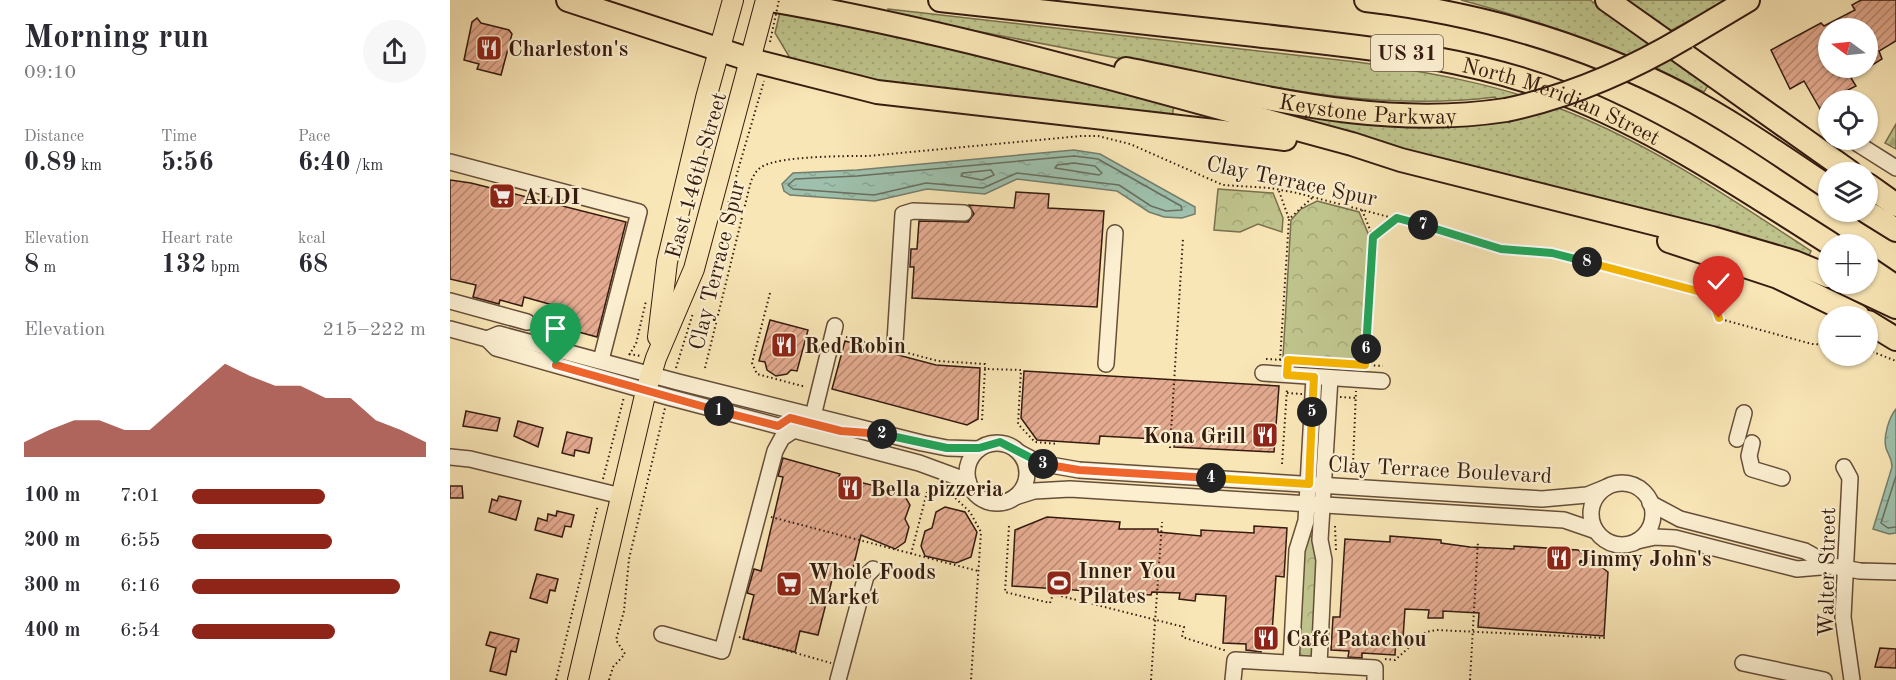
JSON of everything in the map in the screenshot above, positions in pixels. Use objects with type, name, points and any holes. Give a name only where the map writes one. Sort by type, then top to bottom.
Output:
[{"type":"highway","points":[[567,0],[751,60],[857,87],[909,97],[1239,131],[1401,160]]},
{"type":"highway","points":[[768,0],[902,24],[969,40],[1352,144],[1401,160],[1722,240],[1818,273]]},
{"type":"highway","name":"North Meridian Street","points":[[940,0],[1381,50],[1463,63],[1562,93],[1656,136],[1818,236]]},
{"type":"highway","name":"US 31","points":[[1366,0],[1489,21],[1607,60],[1683,96],[1818,181]]},
{"type":"highway","points":[[1607,0],[1836,162]]},
{"type":"highway","name":"Keystone Parkway","points":[[969,40],[1353,113],[1434,117],[1506,110],[1557,98],[1602,82],[1686,37],[1748,0]]},
{"type":"highway","points":[[1878,192],[1896,206]]},
{"type":"highway","points":[[1543,197],[1616,225],[1778,277],[1837,306]]},
{"type":"highway","points":[[1878,219],[1896,230]]},
{"type":"highway","points":[[1878,275],[1896,287]]},
{"type":"highway","points":[[1868,294],[1896,307]]},
{"type":"highway","points":[[1878,328],[1896,339]]},
{"type":"main road","name":"East 146th Street","points":[[578,680],[651,374],[667,262],[733,0]]},
{"type":"main road","name":"East 146th Street","points":[[651,374],[694,269],[768,0]]},
{"type":"street","points":[[1868,150],[1896,168]]},
{"type":"street","points":[[450,162],[639,212],[601,360]]},
{"type":"street","points":[[897,348],[903,214],[913,211],[964,213]]},
{"type":"street","points":[[1106,364],[1115,232]]},
{"type":"street","points":[[450,301],[527,322]]},
{"type":"street","points":[[450,329],[487,339],[496,348],[651,374],[778,426],[919,463],[968,481]]},
{"type":"street","points":[[813,416],[837,332]]},
{"type":"street","points":[[487,339],[499,334],[813,416],[947,448],[979,448],[1000,442],[1020,453],[1028,472],[1024,486],[1015,497],[998,503],[985,501],[974,493],[968,481],[968,466],[979,448]]},
{"type":"street","points":[[1263,366],[1288,368],[1314,377],[1356,380],[1383,373]]},
{"type":"street","points":[[1314,377],[1315,505],[1324,560],[1319,665]]},
{"type":"street","points":[[1316,485],[1330,378]]},
{"type":"street","points":[[1744,413],[1745,441],[1752,469],[1782,478]]},
{"type":"street","points":[[775,451],[771,446],[778,426],[790,418],[841,431],[891,434]]},
{"type":"street","points":[[662,634],[722,651],[775,451],[782,438],[794,430]]},
{"type":"street","name":"Clay Terrace Boulevard","points":[[1020,453],[1039,463],[1055,467],[1316,485],[1565,499],[1587,495],[1606,487]]},
{"type":"street","points":[[450,457],[470,459],[621,496]]},
{"type":"street","name":"Walter Street","points":[[1844,467],[1850,478],[1838,567],[1852,680]]},
{"type":"street","points":[[1838,567],[1805,551],[1680,519],[1650,503],[1635,486],[1620,483],[1606,487],[1593,503],[1591,518],[1596,531],[1604,539],[1617,544],[1655,537],[1675,538],[1797,569],[1838,567],[1896,572]]},
{"type":"street","name":"Clay Terrace Boulevard","points":[[1015,497],[1054,489],[1564,520],[1596,531]]},
{"type":"street","points":[[1637,541],[1651,524],[1650,503]]},
{"type":"street","points":[[1291,663],[1297,550],[1306,521],[1315,505]]},
{"type":"street","points":[[840,673],[866,576],[873,569]]},
{"type":"street","points":[[1233,680],[1235,660],[1375,669],[1375,680]]},
{"type":"street","points":[[1743,663],[1824,680]]},
{"type":"path","points":[[770,42],[779,0]]},
{"type":"path","name":"Clay Terrace Spur","points":[[705,368],[751,181],[765,165],[1060,137],[1098,136],[1130,144],[1223,185],[1278,189],[1397,218],[1496,248],[1552,253],[1705,293],[1713,301],[1717,315],[1724,320],[1818,344]]},
{"type":"path","points":[[1278,189],[1289,219],[1280,360],[1288,368],[1365,365],[1383,373]]},
{"type":"path","points":[[1289,219],[1313,197]]},
{"type":"path","points":[[1362,210],[1373,237],[1365,365]]},
{"type":"path","points":[[1373,237],[1397,218]]},
{"type":"path","points":[[1170,448],[1183,238]]},
{"type":"path","points":[[770,293],[752,363],[757,374],[808,387],[809,394]]},
{"type":"path","points":[[837,332],[938,361],[986,364],[982,420]]},
{"type":"path","points":[[1878,354],[1896,361]]},
{"type":"path","points":[[1263,366],[1280,360]]},
{"type":"path","points":[[1282,464],[1288,368]]},
{"type":"path","points":[[985,369],[1021,370],[1018,424],[1035,442],[1058,444]]},
{"type":"path","points":[[1353,464],[1356,380]]},
{"type":"path","points":[[605,473],[622,403]]},
{"type":"path","points":[[609,680],[613,667],[625,654],[616,640],[624,612],[628,564],[664,412]]},
{"type":"path","points":[[911,554],[927,492]]},
{"type":"path","points":[[951,495],[970,512],[981,532],[970,680]]},
{"type":"path","points":[[556,680],[596,514]]},
{"type":"path","points":[[771,517],[978,571]]},
{"type":"path","points":[[1151,680],[1162,522]]},
{"type":"path","points":[[1335,523],[1336,551]]},
{"type":"path","points":[[1009,526],[1005,592],[1050,603],[1053,594],[1184,627],[1182,637],[1225,651],[1235,651]]},
{"type":"path","points":[[1470,680],[1478,541]]},
{"type":"path","points":[[742,627],[739,639],[840,673]]},
{"type":"path","points":[[1383,659],[1395,660],[1426,632],[1436,630],[1606,638]]},
{"type":"green space","points":[[1461,0],[1590,0],[1709,84],[1704,92],[1615,50],[1524,18]]},
{"type":"green space","points":[[1626,0],[1728,0],[1670,31]]},
{"type":"green space","points":[[888,9],[1357,62],[1489,86],[1566,111],[1630,140],[1692,175],[1811,251],[1806,262],[1219,99],[1375,125],[1407,126],[1509,116],[1495,97],[1454,101],[1414,101],[1333,96],[1214,77],[888,14]]},
{"type":"green space","points":[[780,12],[882,29],[1174,104],[1172,119],[899,88],[790,58],[775,33]]},
{"type":"green space","points":[[1896,124],[1896,149],[1885,143]]},
{"type":"green space","points":[[1218,189],[1273,193],[1283,218],[1282,232],[1258,224],[1240,232],[1214,230]]},
{"type":"green space","points":[[1317,201],[1359,212],[1370,238],[1363,362],[1283,357],[1291,220],[1301,209]]},
{"type":"green space","points":[[1308,535],[1313,537],[1322,559],[1317,655],[1302,657],[1294,653],[1300,548]]},
{"type":"water","points":[[1074,150],[1100,154],[1195,207],[1195,214],[1182,218],[1164,217],[1149,212],[1117,191],[1017,179],[985,194],[927,189],[875,201],[790,195],[784,191],[782,184],[793,173],[857,170]]},
{"type":"water","points":[[1896,409],[1896,533],[1889,534],[1873,529],[1892,467],[1885,438],[1889,422]]},
{"type":"building","points":[[1861,0],[1896,0],[1896,41],[1879,51],[1882,59],[1878,62],[1878,18],[1840,18],[1855,10],[1852,5]]},
{"type":"building","points":[[477,18],[481,23],[509,30],[512,34],[501,75],[477,69],[479,64],[464,60],[472,22]]},
{"type":"building","points":[[1818,25],[1818,78],[1851,78],[1856,86],[1848,90],[1818,90],[1818,106],[1804,81],[1790,89],[1771,50]]},
{"type":"building","points":[[450,180],[471,183],[626,222],[597,337],[560,327],[560,307],[524,297],[522,306],[500,300],[499,304],[473,297],[476,285],[450,279]]},
{"type":"building","points":[[1016,192],[1049,194],[1048,208],[1104,211],[1097,307],[912,298],[914,267],[910,267],[911,249],[917,249],[919,221],[968,222],[974,214],[969,205],[1014,208]]},
{"type":"building","name":"Red Robin","points":[[770,320],[808,330],[797,371],[791,370],[787,374],[776,376],[767,370],[765,362],[759,361]]},
{"type":"building","points":[[845,341],[936,365],[980,368],[978,419],[967,425],[832,389]]},
{"type":"building","points":[[1024,371],[1279,386],[1274,452],[1174,447],[1175,440],[1100,436],[1099,444],[1037,440],[1021,418]]},
{"type":"building","points":[[466,411],[500,418],[497,431],[463,426]]},
{"type":"building","points":[[518,421],[543,428],[538,447],[514,436]]},
{"type":"building","points":[[567,432],[592,438],[589,453],[575,450],[574,456],[562,453]]},
{"type":"building","points":[[783,458],[840,474],[839,477],[903,493],[910,505],[905,519],[909,527],[905,542],[895,549],[861,535],[851,576],[834,572],[818,635],[800,631],[795,652],[743,639],[754,595],[747,593],[754,569],[761,571],[783,477],[778,476]]},
{"type":"building","points":[[450,486],[462,486],[463,498],[450,498]]},
{"type":"building","points":[[499,496],[521,501],[516,520],[489,512],[492,499],[497,501]]},
{"type":"building","points":[[945,507],[965,512],[977,532],[971,557],[956,563],[925,556],[921,546],[925,531],[932,528],[936,512]]},
{"type":"building","points":[[557,511],[574,515],[571,527],[565,526],[562,537],[535,530],[538,518],[547,521],[548,514],[556,516]]},
{"type":"building","points":[[1047,517],[1120,522],[1119,529],[1158,529],[1158,532],[1201,536],[1201,530],[1254,533],[1254,526],[1287,528],[1284,577],[1276,576],[1271,647],[1262,646],[1261,652],[1246,650],[1246,644],[1223,643],[1226,596],[1196,594],[1195,601],[1179,599],[1180,593],[1152,592],[1151,595],[1012,586],[1015,530]]},
{"type":"building","points":[[1390,536],[1441,540],[1441,543],[1470,547],[1514,549],[1514,546],[1578,550],[1608,572],[1604,636],[1478,627],[1479,613],[1443,611],[1443,618],[1428,618],[1429,610],[1405,609],[1403,638],[1396,638],[1395,655],[1362,653],[1362,658],[1348,657],[1349,651],[1331,650],[1333,617],[1340,617],[1345,539],[1390,542]]},
{"type":"building","points":[[537,574],[558,579],[555,591],[550,590],[547,603],[530,598]]},
{"type":"building","points":[[490,632],[519,639],[516,652],[511,651],[506,675],[490,671],[496,648],[486,645]]},
{"type":"building","points":[[1880,648],[1896,649],[1896,668],[1875,667]]},
{"type":"place","name":"Charleston's","points":[[489,48]]},
{"type":"place","name":"ALDI","points":[[502,196]]},
{"type":"place","name":"Red Robin","points":[[784,345]]},
{"type":"place","name":"Kona Grill","points":[[1265,435]]},
{"type":"place","name":"Bella pizzeria","points":[[850,488]]},
{"type":"place","name":"Jimmy John's","points":[[1559,558]]},
{"type":"place","name":"Inner You Pilates","points":[[1059,583]]},
{"type":"place","name":"Whole Foods Market","points":[[789,584]]},
{"type":"place","name":"Café Patachou","points":[[1266,638]]},
{"type":"route","points":[[556,365],[778,426],[783,420],[790,418],[841,431],[891,434],[947,448],[979,448],[1000,442],[1016,448],[1020,453],[1039,463],[1079,470],[1309,484],[1314,377],[1287,375],[1288,360],[1365,365],[1373,237],[1397,218],[1496,248],[1552,253],[1705,293],[1713,301],[1719,318]]}]
